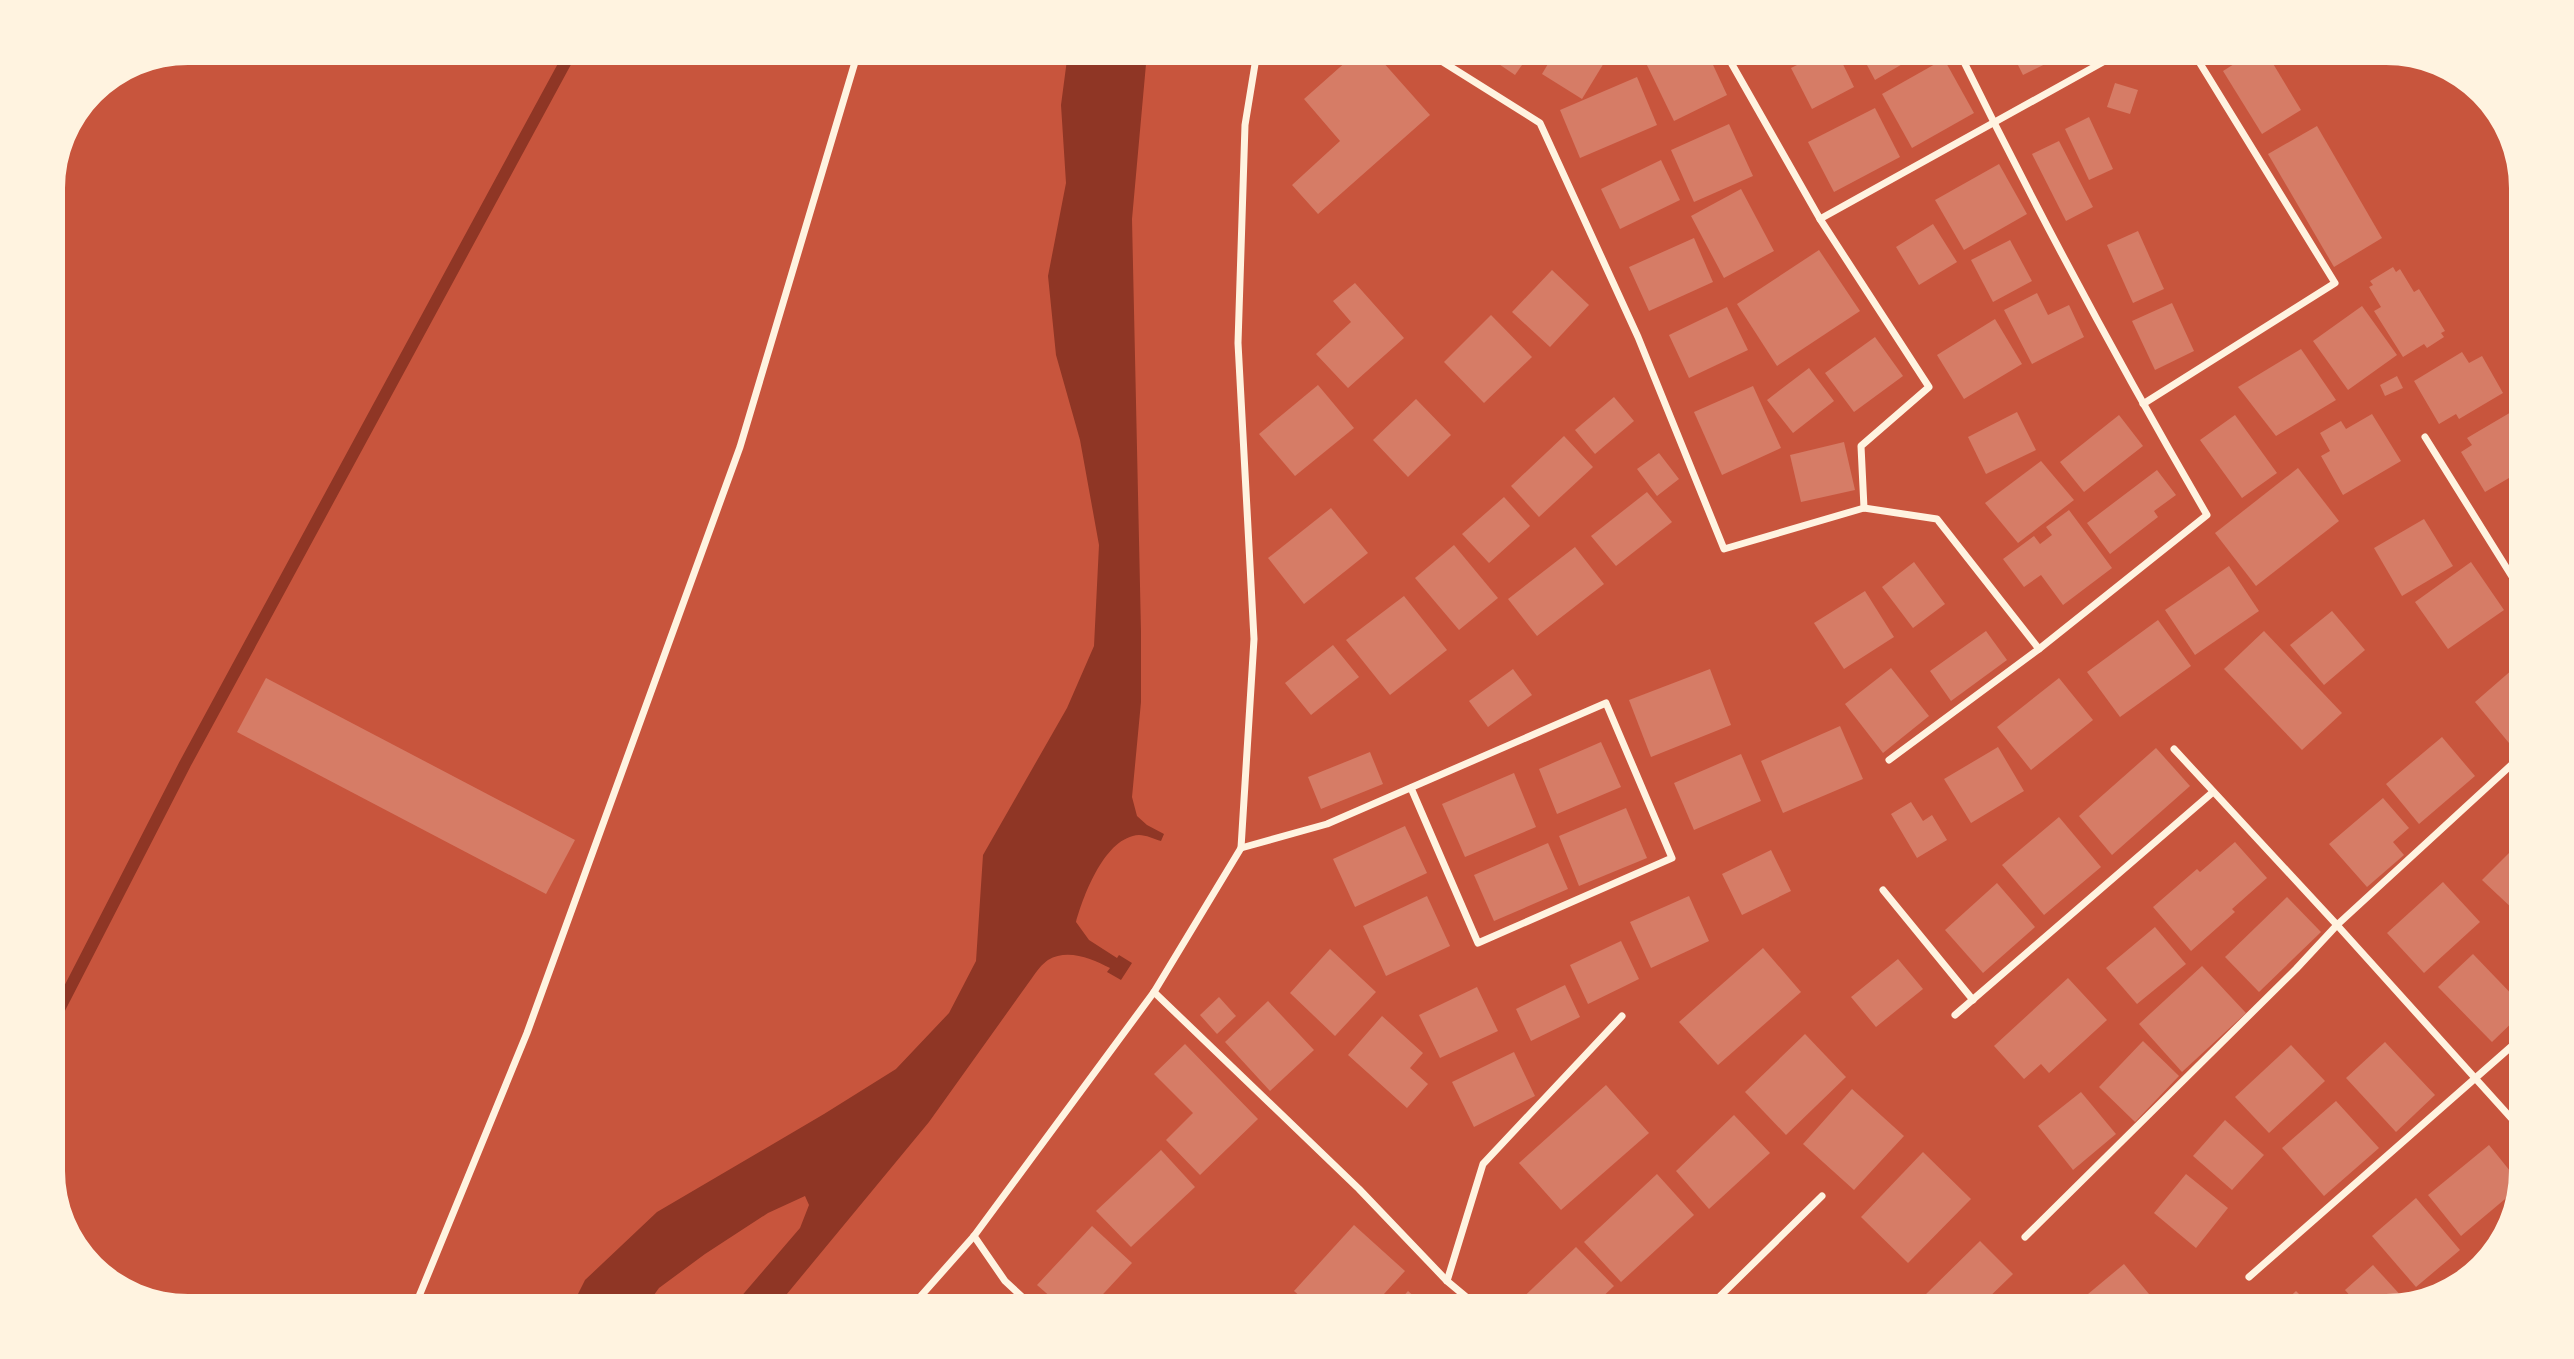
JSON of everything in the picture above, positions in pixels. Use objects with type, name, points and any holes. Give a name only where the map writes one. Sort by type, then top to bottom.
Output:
[{"type":"street","points":[[420,1294],[527,1033],[740,447],[854,65]]},
{"type":"street","points":[[923,1294],[974,1236],[1154,992],[1241,848],[1254,639],[1238,343],[1245,125],[1255,65]]},
{"type":"street","points":[[1448,65],[1540,123],[1637,337],[1724,549],[1864,508],[1937,519],[2039,649]]},
{"type":"street","points":[[1732,65],[1820,219],[1928,387],[1861,446],[1864,508]]},
{"type":"street","points":[[1889,760],[2039,649],[2207,515],[2143,404],[1965,65]]},
{"type":"street","points":[[1820,219],[2097,65]]},
{"type":"street","points":[[2143,404],[2335,283],[2201,65]]},
{"type":"street","points":[[2425,437],[2509,572]]},
{"type":"street","points":[[1241,848],[1327,824],[1410,788],[1606,703],[1672,858],[1478,943],[1410,788]]},
{"type":"street","points":[[2174,749],[2509,1115]]},
{"type":"street","points":[[2025,1237],[2296,969],[2337,925],[2509,767]]},
{"type":"street","points":[[1955,1015],[2213,792]]},
{"type":"street","points":[[1883,890],[1973,999]]},
{"type":"street","points":[[1154,992],[1359,1189],[1462,1294]]},
{"type":"street","points":[[1447,1281],[1483,1164],[1622,1016]]},
{"type":"street","points":[[2249,1277],[2509,1049]]},
{"type":"street","points":[[1723,1294],[1822,1196]]},
{"type":"street","points":[[974,1236],[1005,1281],[1018,1294]]},
{"type":"shaded area","points":[[1066,65],[1146,65],[1132,219],[1141,702],[1132,797],[1137,816],[1164,834],[1161,841],[1139,835],[1127,838],[1106,856],[1090,883],[1076,922],[1089,940],[1117,958],[1119,955],[1132,963],[1121,980],[1107,972],[1110,968],[1080,956],[1064,955],[1048,960],[1035,973],[929,1122],[787,1294],[743,1294],[800,1228],[809,1205],[805,1196],[768,1213],[705,1254],[655,1294],[578,1294],[585,1280],[657,1212],[896,1069],[949,1013],[976,961],[983,855],[1067,708],[1094,646],[1099,545],[1080,440],[1056,355],[1048,276],[1066,183],[1061,105]]},
{"type":"building","points":[[1342,65],[1386,65],[1430,115],[1318,214],[1292,185],[1340,141],[1304,99]]},
{"type":"building","points":[[1500,65],[1522,65],[1515,75]]},
{"type":"building","points":[[1547,65],[1603,65],[1582,99],[1542,74]]},
{"type":"building","points":[[1647,65],[1713,65],[1727,95],[1674,121]]},
{"type":"building","points":[[1797,65],[1843,65],[1854,87],[1812,109],[1791,68]]},
{"type":"building","points":[[1867,65],[1901,65],[1875,80]]},
{"type":"building","points":[[1933,65],[1947,65],[1974,113],[1912,148],[1882,94]]},
{"type":"building","points":[[2018,65],[2043,65],[2023,75]]},
{"type":"building","points":[[2232,65],[2274,65],[2301,110],[2262,134],[2223,71]]},
{"type":"building","points":[[1637,77],[1657,125],[1580,158],[1560,110]]},
{"type":"building","points":[[2115,83],[2138,90],[2130,114],[2107,107]]},
{"type":"building","points":[[1875,108],[1900,157],[1834,192],[1808,142]]},
{"type":"building","points":[[2089,117],[2113,169],[2089,180],[2065,129]]},
{"type":"building","points":[[1729,124],[1753,176],[1694,202],[1671,150]]},
{"type":"building","points":[[2317,126],[2382,238],[2334,267],[2268,154]]},
{"type":"building","points":[[2059,141],[2093,207],[2066,221],[2032,154]]},
{"type":"building","points":[[1661,160],[1680,200],[1620,229],[1601,189]]},
{"type":"building","points":[[1999,164],[2027,214],[1964,250],[1935,200]]},
{"type":"building","points":[[1741,189],[1774,251],[1724,278],[1691,216]]},
{"type":"building","points":[[1933,224],[1957,262],[1919,285],[1896,247]]},
{"type":"building","points":[[2138,231],[2164,289],[2133,303],[2107,245]]},
{"type":"building","points":[[1694,238],[1713,282],[1649,311],[1629,267]]},
{"type":"building","points":[[2010,240],[2032,281],[1993,302],[1971,260]]},
{"type":"building","points":[[1819,250],[1860,311],[1777,366],[1737,304]]},
{"type":"building","points":[[2393,267],[2396,272],[2400,269],[2414,292],[2419,289],[2445,331],[2441,333],[2444,337],[2427,348],[2424,344],[2403,357],[2374,311],[2381,307],[2369,287],[2373,285],[2370,281]]},
{"type":"building","points":[[1552,270],[1589,305],[1550,347],[1512,312]]},
{"type":"building","points":[[1355,283],[1404,338],[1348,388],[1316,354],[1351,322],[1333,301]]},
{"type":"building","points":[[2037,293],[2048,315],[2069,305],[2084,337],[2032,364],[2004,310]]},
{"type":"building","points":[[2172,303],[2194,351],[2155,370],[2132,321]]},
{"type":"building","points":[[2362,306],[2397,355],[2348,390],[2313,341]]},
{"type":"building","points":[[1727,307],[1748,350],[1689,378],[1669,335]]},
{"type":"building","points":[[1491,315],[1532,357],[1484,403],[1444,362]]},
{"type":"building","points":[[1995,319],[2022,364],[1964,399],[1937,355]]},
{"type":"building","points":[[1875,337],[1903,376],[1854,412],[1825,373]]},
{"type":"building","points":[[2301,349],[2336,400],[2276,436],[2238,387]]},
{"type":"building","points":[[2462,352],[2469,363],[2482,356],[2503,393],[2459,419],[2456,414],[2439,424],[2414,381]]},
{"type":"building","points":[[1809,368],[1834,401],[1793,433],[1767,400]]},
{"type":"building","points":[[2397,376],[2403,388],[2385,396],[2380,385]]},
{"type":"building","points":[[1318,385],[1354,428],[1295,476],[1259,434]]},
{"type":"building","points":[[1753,386],[1781,448],[1722,475],[1694,412]]},
{"type":"building","points":[[1614,397],[1634,421],[1595,454],[1575,430]]},
{"type":"building","points":[[1416,399],[1451,435],[1408,477],[1373,440]]},
{"type":"building","points":[[2017,412],[2036,450],[1986,474],[1968,437]]},
{"type":"building","points":[[2509,413],[2509,478],[2485,492],[2461,452],[2472,445],[2467,438]]},
{"type":"building","points":[[2372,414],[2401,461],[2343,495],[2321,456],[2330,451],[2320,433],[2341,421],[2346,429]]},
{"type":"building","points":[[2119,415],[2143,446],[2084,492],[2060,462]]},
{"type":"building","points":[[2235,415],[2277,473],[2242,498],[2200,440]]},
{"type":"building","points":[[1564,436],[1593,467],[1539,517],[1511,486]]},
{"type":"building","points":[[1844,442],[1855,490],[1801,502],[1790,455]]},
{"type":"building","points":[[1659,453],[1679,479],[1657,496],[1637,469]]},
{"type":"building","points":[[2041,461],[2074,500],[2018,543],[1985,503]]},
{"type":"building","points":[[2298,468],[2339,521],[2256,586],[2215,533]]},
{"type":"building","points":[[2157,470],[2176,495],[2154,511],[2158,517],[2110,554],[2087,523]]},
{"type":"building","points":[[1647,492],[1672,522],[1616,566],[1591,536]]},
{"type":"building","points":[[1504,497],[1530,526],[1489,563],[1462,534]]},
{"type":"building","points":[[1331,508],[1368,553],[1304,604],[1268,558]]},
{"type":"building","points":[[2069,510],[2112,568],[2063,605],[2041,575],[2024,587],[2003,559],[2034,536],[2040,544],[2052,535],[2046,527]]},
{"type":"building","points":[[2424,519],[2453,566],[2402,596],[2374,548]]},
{"type":"building","points":[[1454,545],[1498,598],[1459,630],[1415,578]]},
{"type":"building","points":[[1575,547],[1604,584],[1537,636],[1508,599]]},
{"type":"building","points":[[1914,562],[1945,604],[1913,628],[1882,587]]},
{"type":"building","points":[[2471,562],[2504,610],[2448,649],[2415,602]]},
{"type":"building","points":[[2229,566],[2259,611],[2195,655],[2165,610]]},
{"type":"building","points":[[1865,591],[1894,637],[1844,669],[1814,623]]},
{"type":"building","points":[[1404,596],[1447,650],[1390,695],[1346,640]]},
{"type":"building","points":[[2332,611],[2365,650],[2324,685],[2290,645]]},
{"type":"building","points":[[2158,620],[2191,666],[2120,717],[2087,672]]},
{"type":"building","points":[[1986,631],[2007,660],[1951,701],[1930,671]]},
{"type":"building","points":[[2264,631],[2342,713],[2302,750],[2224,669]]},
{"type":"building","points":[[1333,645],[1359,677],[1311,715],[1285,683]]},
{"type":"building","points":[[1891,668],[1929,716],[1883,753],[1845,704]]},
{"type":"building","points":[[1513,669],[1532,695],[1488,727],[1469,701]]},
{"type":"building","points":[[1710,669],[1731,725],[1651,757],[1629,700]]},
{"type":"building","points":[[2509,672],[2509,743],[2475,702]]},
{"type":"building","points":[[266,678],[575,840],[546,894],[237,732]]},
{"type":"building","points":[[2059,678],[2093,720],[2031,770],[1997,727]]},
{"type":"building","points":[[1840,726],[1863,779],[1783,813],[1761,761]]},
{"type":"building","points":[[2442,737],[2475,776],[2419,824],[2386,784]]},
{"type":"building","points":[[1601,742],[1621,787],[1557,814],[1539,769]]},
{"type":"building","points":[[1998,747],[2024,791],[1971,823],[1944,779]]},
{"type":"building","points":[[2156,748],[2190,786],[2112,855],[2079,816]]},
{"type":"building","points":[[1370,752],[1383,784],[1321,809],[1308,777]]},
{"type":"building","points":[[1741,754],[1761,801],[1694,830],[1674,783]]},
{"type":"building","points":[[1514,773],[1536,827],[1465,857],[1442,804]]},
{"type":"building","points":[[2383,798],[2409,828],[2393,842],[2404,855],[2367,887],[2329,844]]},
{"type":"building","points":[[1911,802],[1923,821],[1932,815],[1947,840],[1917,858],[1891,814]]},
{"type":"building","points":[[1626,808],[1647,858],[1579,886],[1559,836]]},
{"type":"building","points":[[2059,817],[2101,867],[2044,915],[2002,865]]},
{"type":"building","points":[[1405,826],[1427,873],[1355,907],[1333,859]]},
{"type":"building","points":[[2235,842],[2267,878],[2232,909],[2235,912],[2191,951],[2153,907],[2197,869],[2200,872]]},
{"type":"building","points":[[1548,843],[1568,889],[1494,921],[1474,875]]},
{"type":"building","points":[[1771,850],[1791,891],[1742,915],[1722,874]]},
{"type":"building","points":[[2509,853],[2509,905],[2482,880]]},
{"type":"building","points":[[2443,882],[2480,922],[2424,973],[2387,933]]},
{"type":"building","points":[[1997,883],[2035,927],[1983,973],[1945,930]]},
{"type":"building","points":[[1427,896],[1450,946],[1386,976],[1363,926]]},
{"type":"building","points":[[1689,896],[1709,941],[1651,968],[1630,922]]},
{"type":"building","points":[[2287,897],[2321,932],[2259,992],[2225,957]]},
{"type":"building","points":[[2155,927],[2186,964],[2137,1004],[2106,968]]},
{"type":"building","points":[[1621,941],[1639,979],[1588,1004],[1570,965]]},
{"type":"building","points":[[1763,948],[1801,992],[1718,1065],[1679,1022]]},
{"type":"building","points":[[1330,949],[1376,992],[1335,1036],[1290,993]]},
{"type":"building","points":[[2473,954],[2509,992],[2509,1026],[2492,1042],[2438,987]]},
{"type":"building","points":[[1898,959],[1923,989],[1876,1027],[1851,997]]},
{"type":"building","points":[[2202,966],[2246,1013],[2182,1072],[2139,1024]]},
{"type":"building","points":[[2068,978],[2107,1020],[2049,1073],[2041,1064],[2024,1079],[1994,1046]]},
{"type":"building","points":[[1565,985],[1580,1017],[1531,1041],[1516,1009]]},
{"type":"building","points":[[1477,987],[1498,1031],[1440,1058],[1419,1015]]},
{"type":"building","points":[[1219,997],[1236,1016],[1217,1034],[1200,1015]]},
{"type":"building","points":[[1268,1001],[1314,1050],[1270,1091],[1225,1042]]},
{"type":"building","points":[[1382,1016],[1423,1053],[1410,1068],[1428,1084],[1407,1108],[1348,1055]]},
{"type":"building","points":[[1805,1034],[1846,1077],[1786,1135],[1745,1092]]},
{"type":"building","points":[[2143,1041],[2179,1076],[2135,1122],[2099,1087]]},
{"type":"building","points":[[2385,1042],[2435,1095],[2396,1132],[2346,1078]]},
{"type":"building","points":[[1185,1044],[1258,1119],[1200,1175],[1166,1140],[1193,1113],[1154,1074]]},
{"type":"building","points":[[2291,1045],[2325,1081],[2269,1133],[2235,1097]]},
{"type":"building","points":[[1514,1052],[1535,1096],[1474,1127],[1452,1082]]},
{"type":"building","points":[[1606,1085],[1649,1133],[1561,1210],[1519,1163]]},
{"type":"building","points":[[1852,1089],[1904,1136],[1854,1190],[1803,1144]]},
{"type":"building","points":[[2081,1092],[2116,1134],[2073,1170],[2038,1126]]},
{"type":"building","points":[[2336,1101],[2379,1148],[2324,1196],[2282,1148]]},
{"type":"building","points":[[1734,1115],[1770,1153],[1709,1209],[1676,1171]]},
{"type":"building","points":[[2225,1120],[2264,1155],[2232,1190],[2193,1156]]},
{"type":"building","points":[[2489,1145],[2509,1170],[2506,1198],[2461,1236],[2428,1195]]},
{"type":"building","points":[[1161,1150],[1195,1187],[1131,1247],[1096,1211]]},
{"type":"building","points":[[1923,1152],[1971,1199],[1908,1263],[1861,1217]]},
{"type":"building","points":[[1657,1174],[1694,1215],[1621,1282],[1584,1242]]},
{"type":"building","points":[[2186,1174],[2228,1208],[2196,1248],[2154,1213]]},
{"type":"building","points":[[2416,1198],[2460,1250],[2416,1287],[2372,1236]]},
{"type":"building","points":[[1354,1225],[1405,1271],[1384,1294],[1297,1294],[1294,1291]]},
{"type":"building","points":[[1092,1226],[1132,1263],[1103,1294],[1047,1294],[1037,1285]]},
{"type":"building","points":[[1980,1241],[2013,1274],[1992,1294],[1926,1294]]},
{"type":"building","points":[[1576,1247],[1614,1286],[1606,1294],[1527,1294]]},
{"type":"building","points":[[2124,1264],[2149,1294],[2088,1294]]},
{"type":"building","points":[[2373,1265],[2399,1293],[2348,1294],[2345,1290]]},
{"type":"waterway","points":[[65,998],[185,764],[564,65]]}]
